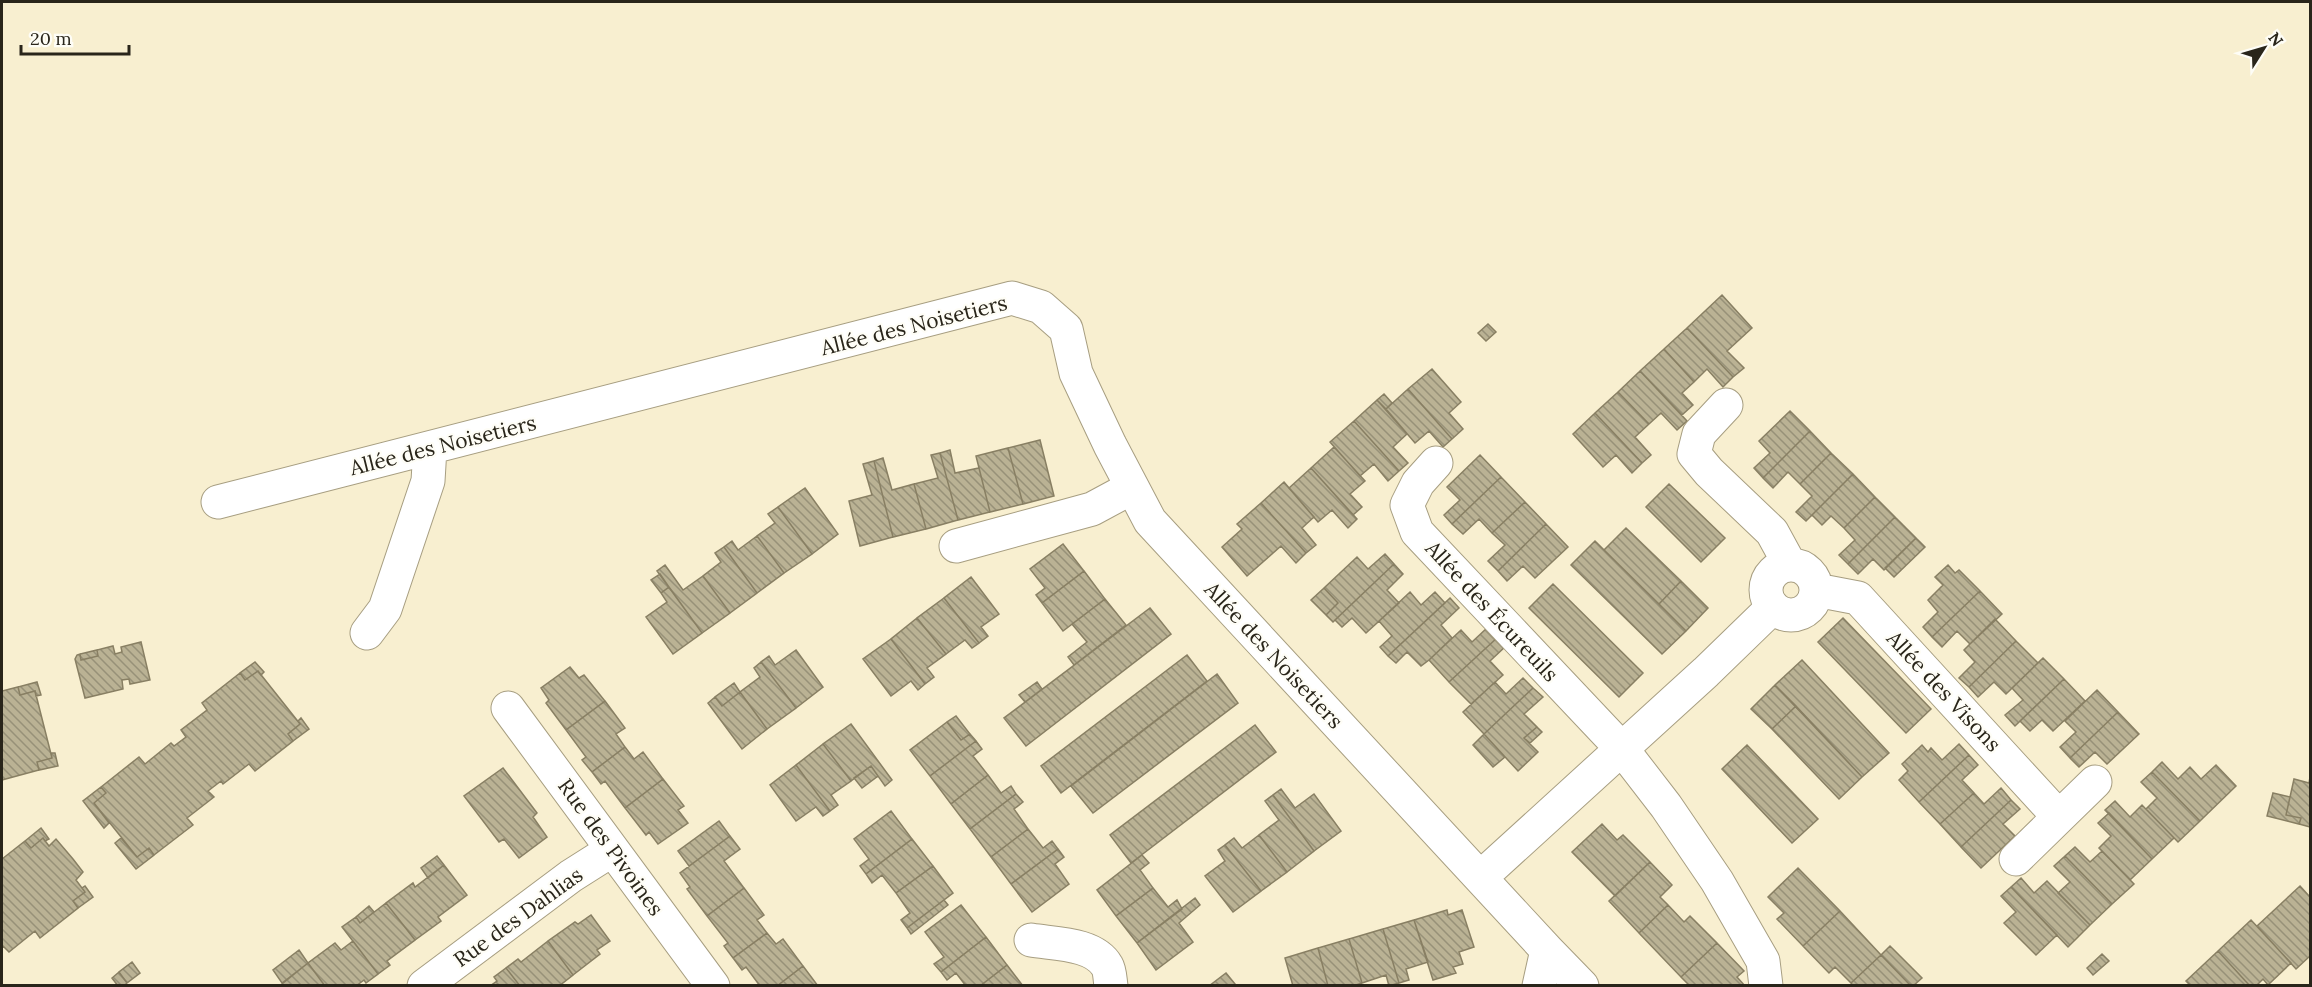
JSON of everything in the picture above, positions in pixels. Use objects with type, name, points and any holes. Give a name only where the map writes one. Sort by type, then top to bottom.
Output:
[{"type":"street","name":"Allée des Noisetiers","points":[[218,502],[1012,298],[1041,308],[1066,329],[1076,373],[1131,488],[1150,521],[1582,986]]},
{"type":"street","points":[[1726,405],[1699,434],[1694,454],[1709,472],[1772,532],[1790,565]]},
{"type":"street","points":[[367,633],[386,609],[428,481],[430,448]]},
{"type":"street","name":"Allée des Écureuils","points":[[1436,463],[1418,483],[1407,505],[1417,532],[1622,749]]},
{"type":"street","points":[[956,546],[1092,509],[1131,488]]},
{"type":"street","points":[[1796,565],[1806,570],[1813,579],[1816,590],[1807,609],[1796,614],[1786,614],[1773,607],[1768,601],[1766,590],[1768,579],[1775,570],[1796,565]]},
{"type":"street","name":"Allée des Visons","points":[[1816,590],[1858,598],[2059,817]]},
{"type":"street","points":[[1481,878],[1706,672],[1773,607]]},
{"type":"street","name":"Rue des Pivoines","points":[[508,708],[713,986]]},
{"type":"street","points":[[1622,749],[1717,880],[1762,962],[1766,986]]},
{"type":"street","points":[[2016,859],[2095,782]]},
{"type":"street","name":"Rue des Dahlias","points":[[424,986],[571,876],[612,850]]},
{"type":"street","points":[[1031,940],[1071,946],[1093,953],[1108,967],[1111,986]]},
{"type":"street","points":[[1539,986],[1547,950]]},
{"type":"building","points":[[1722,295],[1752,328],[1727,351],[1744,368],[1733,377],[1687,328]]},
{"type":"building","points":[[1488,324],[1496,332],[1486,341],[1478,333]]},
{"type":"building","points":[[1687,328],[1733,377],[1723,387],[1707,369],[1694,382],[1664,349]]},
{"type":"building","points":[[1664,349],[1694,382],[1682,393],[1693,405],[1682,415],[1640,371]]},
{"type":"building","points":[[1432,369],[1461,402],[1449,413],[1463,429],[1452,439],[1408,389]]},
{"type":"building","points":[[1640,371],[1687,421],[1677,430],[1661,413],[1649,424],[1618,392]]},
{"type":"building","points":[[1408,389],[1452,439],[1443,447],[1429,431],[1415,443],[1386,409]]},
{"type":"building","points":[[1618,392],[1649,424],[1635,437],[1651,455],[1642,463],[1595,413]]},
{"type":"building","points":[[1384,394],[1392,403],[1386,409],[1377,400]]},
{"type":"building","points":[[1377,400],[1407,434],[1393,447],[1408,463],[1399,471],[1354,421]]},
{"type":"building","points":[[1790,411],[1810,431],[1763,478],[1754,468],[1770,453],[1759,441]]},
{"type":"building","points":[[1595,413],[1642,463],[1632,473],[1616,455],[1603,467],[1573,434]]},
{"type":"building","points":[[1354,421],[1399,471],[1388,481],[1374,464],[1360,476],[1330,442]]},
{"type":"building","points":[[1810,431],[1831,453],[1800,484],[1788,472],[1773,488],[1763,478]]},
{"type":"building","points":[[1040,440],[1054,496],[1023,504],[1008,448]]},
{"type":"building","points":[[1334,447],[1365,481],[1350,494],[1362,507],[1353,515],[1311,468]]},
{"type":"building","points":[[1008,448],[1023,504],[990,512],[976,456]]},
{"type":"building","points":[[950,450],[955,473],[979,468],[990,512],[958,520],[940,453]]},
{"type":"building","points":[[940,453],[958,520],[926,529],[914,484],[938,478],[931,455]]},
{"type":"building","points":[[1831,453],[1853,474],[1806,521],[1796,512],[1812,496],[1800,484]]},
{"type":"building","points":[[1480,455],[1501,477],[1452,524],[1444,515],[1460,500],[1447,487]]},
{"type":"building","points":[[883,458],[892,490],[914,484],[926,529],[893,537],[874,461]]},
{"type":"building","points":[[874,461],[893,537],[860,546],[849,501],[872,495],[863,464]]},
{"type":"building","points":[[1311,468],[1357,519],[1348,528],[1332,510],[1318,522],[1289,488]]},
{"type":"building","points":[[1853,474],[1875,497],[1844,528],[1831,516],[1822,525],[1812,515]]},
{"type":"building","points":[[1501,477],[1525,502],[1492,533],[1479,519],[1463,534],[1452,524]]},
{"type":"building","points":[[1284,482],[1314,517],[1302,528],[1316,545],[1306,553],[1261,503]]},
{"type":"building","points":[[1669,484],[1725,538],[1701,562],[1646,507]]},
{"type":"building","points":[[805,488],[838,534],[812,554],[778,507]]},
{"type":"building","points":[[1875,497],[1895,517],[1848,564],[1839,555],[1855,540],[1844,528]]},
{"type":"building","points":[[1525,502],[1546,524],[1498,571],[1488,561],[1505,545],[1492,533]]},
{"type":"building","points":[[1261,503],[1306,553],[1296,563],[1281,546],[1247,576],[1222,547],[1242,529],[1237,524]]},
{"type":"building","points":[[778,507],[812,554],[784,573],[757,536],[775,523],[768,514]]},
{"type":"building","points":[[1895,517],[1916,538],[1884,570],[1873,559],[1858,574],[1848,564]]},
{"type":"building","points":[[1546,524],[1568,547],[1535,578],[1523,566],[1507,581],[1498,571]]},
{"type":"building","points":[[1626,528],[1681,581],[1659,604],[1604,550]]},
{"type":"building","points":[[757,536],[784,573],[757,593],[724,547],[732,541],[738,550]]},
{"type":"building","points":[[1916,538],[1925,547],[1894,577],[1885,568]]},
{"type":"building","points":[[1595,541],[1686,631],[1662,654],[1571,565]]},
{"type":"building","points":[[1063,544],[1084,571],[1042,603],[1036,595],[1045,588],[1030,569]]},
{"type":"building","points":[[724,547],[757,593],[730,613],[703,576],[721,562],[715,553]]},
{"type":"building","points":[[1385,554],[1394,564],[1333,622],[1326,615],[1338,603],[1324,588],[1357,557],[1368,569]]},
{"type":"building","points":[[1394,564],[1403,574],[1387,590],[1399,603],[1366,633],[1352,618],[1342,627],[1335,620]]},
{"type":"building","points":[[665,565],[683,590],[703,576],[730,613],[702,633],[657,571]]},
{"type":"building","points":[[1948,565],[1955,573],[1959,570],[1980,591],[1932,637],[1923,627],[1938,612],[1928,600],[1943,585],[1935,577]]},
{"type":"building","points":[[1084,571],[1105,599],[1063,631],[1042,603]]},
{"type":"building","points":[[660,574],[669,587],[661,593],[651,580]]},
{"type":"building","points":[[971,577],[999,614],[981,627],[988,636],[979,643],[944,598]]},
{"type":"building","points":[[1681,581],[1708,608],[1686,631],[1659,604]]},
{"type":"building","points":[[1553,584],[1643,673],[1619,697],[1529,608]]},
{"type":"building","points":[[669,587],[702,633],[673,654],[646,617],[667,602],[661,593]]},
{"type":"building","points":[[1324,588],[1338,603],[1326,615],[1311,600]]},
{"type":"building","points":[[1980,591],[2002,614],[1970,644],[1957,631],[1942,647],[1932,637]]},
{"type":"building","points":[[1410,592],[1421,605],[1435,592],[1445,603],[1388,656],[1380,647],[1392,636],[1379,621]]},
{"type":"building","points":[[944,598],[979,643],[972,648],[965,640],[946,654],[917,618]]},
{"type":"building","points":[[1450,598],[1459,608],[1441,625],[1452,638],[1429,660],[1421,666],[1407,652],[1396,663],[1388,656]]},
{"type":"building","points":[[1105,599],[1126,625],[1074,665],[1068,657],[1087,642],[1072,624]]},
{"type":"building","points":[[1150,608],[1171,634],[1026,746],[1004,718]]},
{"type":"building","points":[[917,618],[946,654],[927,668],[934,677],[925,684],[891,639]]},
{"type":"building","points":[[1843,618],[1931,709],[1906,733],[1818,642]]},
{"type":"building","points":[[1995,619],[2016,641],[1969,687],[1959,678],[1975,662],[1964,650]]},
{"type":"building","points":[[1488,627],[1498,637],[1449,682],[1429,660],[1461,630],[1472,642]]},
{"type":"building","points":[[1498,637],[1506,646],[1490,661],[1503,675],[1471,704],[1449,682]]},
{"type":"building","points":[[891,639],[925,684],[918,690],[911,681],[891,696],[863,659]]},
{"type":"building","points":[[2016,641],[2038,663],[2006,694],[1994,682],[1978,697],[1969,687]]},
{"type":"building","points":[[141,642],[150,680],[130,684],[129,679],[122,680],[123,689],[85,698],[75,659],[77,655],[80,654],[81,660],[98,656],[97,650],[113,646],[115,654],[122,652],[121,647]]},
{"type":"building","points":[[97,650],[98,656],[81,660],[80,654]]},
{"type":"building","points":[[796,650],[823,687],[796,708],[761,662],[769,656],[775,665]]},
{"type":"building","points":[[1187,655],[1207,681],[1061,793],[1041,766]]},
{"type":"building","points":[[2043,658],[2064,679],[2015,726],[2005,715],[2023,700],[2012,688]]},
{"type":"building","points":[[1802,660],[1889,753],[1862,777],[1775,685]]},
{"type":"building","points":[[255,662],[264,672],[261,675],[258,671],[245,680],[240,673]]},
{"type":"building","points":[[761,662],[796,708],[767,729],[740,692],[760,677],[754,668]]},
{"type":"building","points":[[570,667],[579,678],[584,675],[605,701],[566,730],[546,703],[549,700],[541,688]]},
{"type":"building","points":[[258,671],[300,724],[288,734],[293,741],[255,771],[249,764],[223,784],[221,781],[208,791],[214,797],[187,818],[193,825],[154,855],[149,848],[137,857],[94,803],[106,793],[101,787],[139,757],[145,764],[171,743],[174,746],[186,737],[181,730],[207,710],[202,703],[240,673],[245,680]]},
{"type":"building","points":[[1217,674],[1238,703],[1093,813],[1071,786]]},
{"type":"building","points":[[1523,678],[1533,688],[1484,734],[1463,712],[1495,682],[1506,694]]},
{"type":"building","points":[[2064,679],[2085,701],[2053,731],[2042,720],[2030,731],[2020,721]]},
{"type":"building","points":[[37,682],[41,695],[36,696],[35,691],[20,695],[18,687]]},
{"type":"building","points":[[1037,682],[1042,689],[1025,702],[1019,695]]},
{"type":"building","points":[[734,683],[740,692],[722,706],[715,697]]},
{"type":"building","points":[[1775,685],[1796,706],[1772,729],[1751,709]]},
{"type":"building","points":[[18,687],[20,695],[35,691],[52,758],[37,762],[39,770],[2,780],[2,691]]},
{"type":"building","points":[[1533,688],[1543,697],[1524,714],[1537,727],[1524,738],[1538,752],[1518,771],[1484,734]]},
{"type":"building","points":[[2097,690],[2118,712],[2070,758],[2060,747],[2076,732],[2065,721]]},
{"type":"building","points":[[740,692],[767,729],[742,749],[708,703],[715,697],[722,706]]},
{"type":"building","points":[[605,701],[625,728],[616,734],[625,747],[592,772],[582,760],[586,757],[566,730]]},
{"type":"building","points":[[1796,706],[1862,777],[1839,799],[1772,729]]},
{"type":"building","points":[[2118,712],[2139,734],[2107,764],[2095,752],[2079,767],[2070,758]]},
{"type":"building","points":[[956,716],[970,734],[961,740],[947,722]]},
{"type":"building","points":[[301,718],[309,729],[293,741],[288,734],[300,724],[298,721]]},
{"type":"building","points":[[947,722],[961,740],[970,734],[976,741],[930,776],[910,750]]},
{"type":"building","points":[[851,724],[892,780],[885,786],[871,766],[851,781],[823,744]]},
{"type":"building","points":[[1255,725],[1276,752],[1131,863],[1110,835]]},
{"type":"building","points":[[1537,727],[1542,732],[1530,743],[1524,738]]},
{"type":"building","points":[[1484,734],[1505,757],[1493,767],[1473,745]]},
{"type":"building","points":[[976,741],[982,749],[973,756],[988,775],[951,804],[930,776]]},
{"type":"building","points":[[823,744],[851,781],[831,795],[838,805],[830,811],[796,765]]},
{"type":"building","points":[[1959,744],[1969,755],[1919,802],[1899,780],[1908,771],[1902,764],[1922,745],[1928,752],[1931,748],[1942,760]]},
{"type":"building","points":[[1747,745],[1818,819],[1792,843],[1722,769]]},
{"type":"building","points":[[625,747],[634,759],[643,752],[663,779],[625,808],[605,781],[601,784],[592,772]]},
{"type":"building","points":[[51,753],[55,753],[58,766],[39,770],[37,762],[52,758]]},
{"type":"building","points":[[1969,755],[1978,765],[1962,780],[1974,793],[1940,824],[1919,802]]},
{"type":"building","points":[[2162,762],[2178,779],[2190,767],[2201,779],[2216,765],[2236,786],[2200,821],[2152,772]]},
{"type":"building","points":[[796,765],[830,811],[823,816],[816,807],[796,821],[770,785]]},
{"type":"building","points":[[871,766],[878,776],[862,788],[854,778]]},
{"type":"building","points":[[503,768],[537,813],[533,817],[547,837],[519,858],[504,839],[499,842],[464,796]]},
{"type":"building","points":[[2152,772],[2200,821],[2178,842],[2146,809],[2157,798],[2141,782]]},
{"type":"building","points":[[988,775],[1001,793],[1011,786],[1016,794],[970,829],[951,804]]},
{"type":"building","points":[[2310,777],[2310,827],[2299,824],[2301,818],[2286,815],[2294,779],[2309,783]]},
{"type":"building","points":[[663,779],[684,806],[678,810],[688,823],[658,844],[649,832],[646,835],[625,808]]},
{"type":"building","points":[[101,787],[106,793],[94,803],[109,823],[104,828],[83,801]]},
{"type":"building","points":[[2001,788],[2011,800],[1961,847],[1940,824],[1974,793],[1984,804]]},
{"type":"building","points":[[1281,789],[1295,808],[1314,794],[1341,831],[1314,851],[1273,795]]},
{"type":"building","points":[[2273,793],[2290,797],[2286,815],[2301,818],[2299,824],[2267,816]]},
{"type":"building","points":[[1016,794],[1023,802],[1014,809],[1028,829],[991,857],[970,829]]},
{"type":"building","points":[[1273,795],[1314,851],[1287,872],[1259,835],[1279,820],[1265,801]]},
{"type":"building","points":[[2011,800],[2020,809],[2003,824],[2015,836],[1981,868],[1961,847]]},
{"type":"building","points":[[2115,801],[2130,817],[2142,805],[2174,838],[2152,859],[2105,810]]},
{"type":"building","points":[[891,811],[912,839],[866,874],[860,866],[869,859],[854,839]]},
{"type":"building","points":[[2109,813],[2152,859],[2130,880],[2099,848],[2111,836],[2098,823]]},
{"type":"building","points":[[719,821],[730,836],[689,866],[678,851]]},
{"type":"building","points":[[1602,824],[1617,840],[1623,835],[1650,862],[1615,896],[1572,852]]},
{"type":"building","points":[[41,828],[49,839],[45,841],[43,838],[31,848],[25,841]]},
{"type":"building","points":[[1028,829],[1043,848],[1052,841],[1058,849],[1011,884],[991,857]]},
{"type":"building","points":[[1259,835],[1287,872],[1261,891],[1225,845],[1234,838],[1242,848]]},
{"type":"building","points":[[730,836],[740,849],[724,861],[744,888],[707,916],[687,889],[690,887],[680,873]]},
{"type":"building","points":[[43,838],[49,846],[56,839],[73,859],[83,872],[76,880],[85,892],[73,901],[78,908],[40,938],[35,931],[9,952],[2,947],[2,859],[25,841],[31,848]]},
{"type":"building","points":[[121,838],[137,857],[149,848],[154,855],[136,869],[115,843]]},
{"type":"building","points":[[912,839],[933,866],[896,893],[882,875],[872,883],[866,874]]},
{"type":"building","points":[[1225,845],[1261,891],[1233,912],[1205,876],[1225,861],[1218,850]]},
{"type":"building","points":[[2075,847],[2090,862],[2102,851],[2134,884],[2112,904],[2065,856]]},
{"type":"building","points":[[1058,849],[1064,857],[1055,864],[1069,884],[1032,912],[1011,884]]},
{"type":"building","points":[[1142,855],[1149,863],[1140,870],[1153,888],[1116,916],[1097,890]]},
{"type":"building","points":[[437,856],[444,865],[428,878],[421,868]]},
{"type":"building","points":[[2065,856],[2112,904],[2090,925],[2058,893],[2070,882],[2054,866]]},
{"type":"building","points":[[1650,862],[1672,885],[1660,897],[1668,905],[1639,933],[1609,901]]},
{"type":"building","points":[[444,865],[467,895],[438,917],[441,921],[415,940],[386,903],[413,883],[415,887]]},
{"type":"building","points":[[933,866],[953,893],[907,928],[901,920],[910,913],[896,893]]},
{"type":"building","points":[[1798,868],[1840,911],[1803,946],[1777,919],[1784,913],[1768,897]]},
{"type":"building","points":[[2021,878],[2034,893],[2047,881],[2090,925],[2068,947],[2011,887]]},
{"type":"building","points":[[85,886],[93,897],[78,908],[73,901],[85,892],[82,888]]},
{"type":"building","points":[[2300,886],[2310,897],[2310,956],[2296,969],[2257,926]]},
{"type":"building","points":[[2011,887],[2057,935],[2036,955],[2004,923],[2016,912],[2001,896]]},
{"type":"building","points":[[744,888],[764,915],[757,920],[767,933],[733,958],[724,946],[728,943],[707,916]]},
{"type":"building","points":[[1153,888],[1168,907],[1177,900],[1182,909],[1137,943],[1116,916]]},
{"type":"building","points":[[1195,898],[1200,905],[1179,923],[1193,942],[1156,970],[1137,943]]},
{"type":"building","points":[[944,900],[948,905],[911,934],[907,928]]},
{"type":"building","points":[[386,903],[415,940],[387,961],[390,965],[378,974],[342,927],[356,917],[360,923]]},
{"type":"building","points":[[961,905],[986,937],[941,972],[934,964],[944,957],[925,932]]},
{"type":"building","points":[[1668,905],[1684,922],[1690,916],[1717,943],[1681,977],[1639,933]]},
{"type":"building","points":[[369,906],[374,912],[360,923],[356,917]]},
{"type":"building","points":[[1447,910],[1448,915],[1462,910],[1474,947],[1459,952],[1463,964],[1453,967],[1456,973],[1433,980],[1414,920]]},
{"type":"building","points":[[1840,911],[1881,955],[1851,983],[1835,967],[1829,973],[1803,946]]},
{"type":"building","points":[[591,915],[610,941],[597,950],[600,954],[573,975],[548,941],[575,922],[578,924]]},
{"type":"building","points":[[1414,920],[1428,962],[1406,969],[1409,980],[1399,983],[1383,929]]},
{"type":"building","points":[[2251,920],[2291,963],[2268,985],[2263,979],[2256,986],[2250,986],[2218,951]]},
{"type":"building","points":[[1383,929],[1399,983],[1389,986],[1386,975],[1362,983],[1349,939]]},
{"type":"building","points":[[767,933],[776,944],[783,939],[803,966],[777,986],[760,986],[746,967],[742,970],[733,958]]},
{"type":"building","points":[[986,937],[1007,965],[980,986],[966,986],[956,973],[947,980],[941,972]]},
{"type":"building","points":[[1349,939],[1362,983],[1353,986],[1328,986],[1318,948]]},
{"type":"building","points":[[353,941],[378,974],[366,983],[364,980],[356,986],[325,986],[308,963],[335,943],[341,950]]},
{"type":"building","points":[[548,941],[573,975],[559,986],[520,986],[506,968],[518,959],[521,962]]},
{"type":"building","points":[[1717,943],[1744,971],[1737,977],[1745,986],[1690,986],[1681,977]]},
{"type":"building","points":[[1890,946],[1922,978],[1913,986],[1881,955]]},
{"type":"building","points":[[1318,948],[1328,986],[1293,986],[1285,958]]},
{"type":"building","points":[[299,950],[308,963],[282,983],[273,970]]},
{"type":"building","points":[[2218,951],[2250,986],[2191,986],[2186,981]]},
{"type":"building","points":[[2102,954],[2109,961],[2093,975],[2087,968]]},
{"type":"building","points":[[1881,955],[1911,986],[1853,986],[1851,983]]},
{"type":"building","points":[[132,962],[140,973],[127,983],[119,972]]},
{"type":"building","points":[[308,963],[325,986],[283,986],[282,984]]},
{"type":"building","points":[[1007,965],[1023,986],[980,986]]},
{"type":"building","points":[[803,966],[818,986],[777,986]]},
{"type":"building","points":[[506,968],[520,986],[490,986],[497,981],[494,977]]},
{"type":"building","points":[[119,972],[127,983],[124,986],[118,986],[112,978]]},
{"type":"building","points":[[1226,973],[1235,984],[1233,986],[1209,986]]}]
